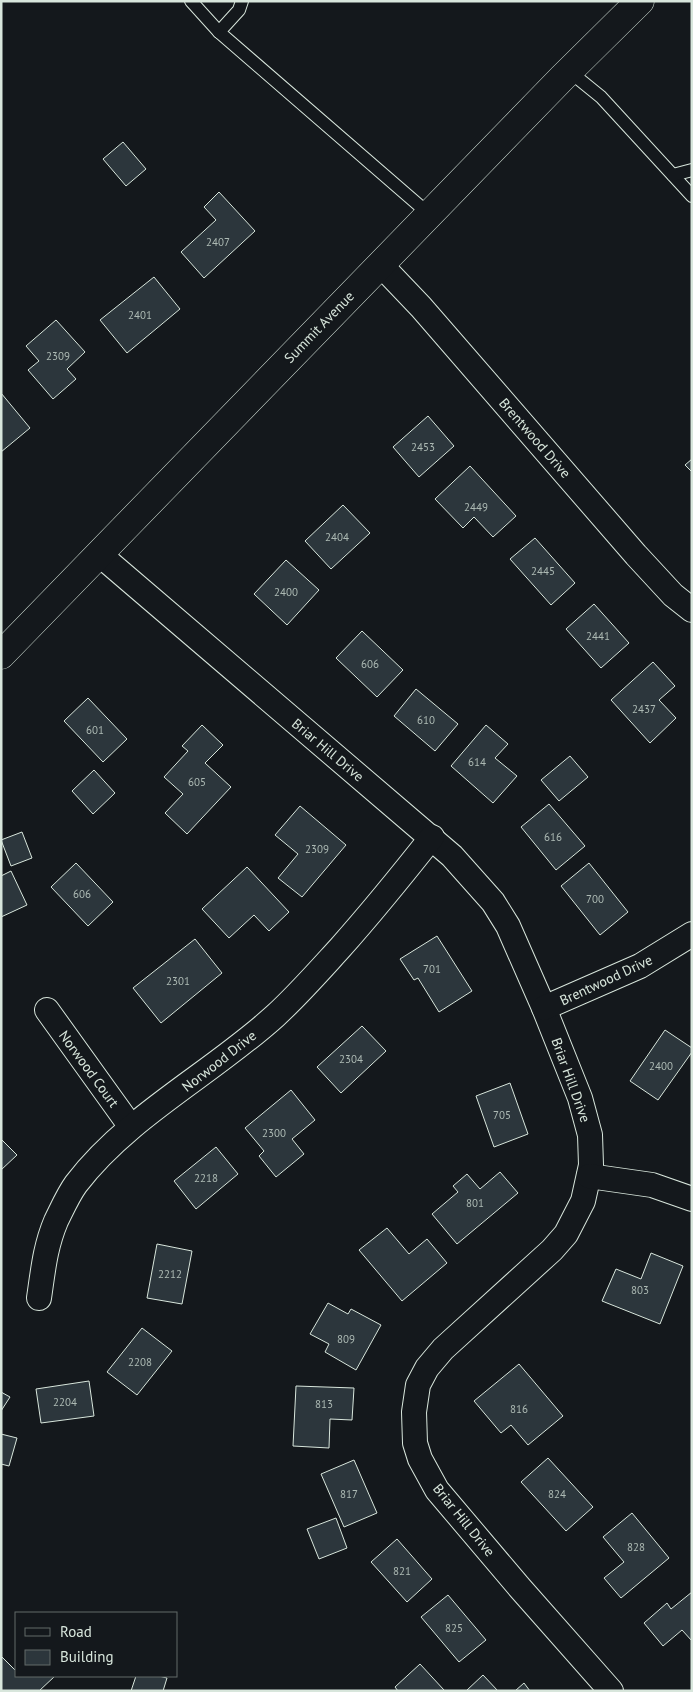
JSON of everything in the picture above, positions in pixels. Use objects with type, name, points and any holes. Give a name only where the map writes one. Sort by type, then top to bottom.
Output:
[{"type":"main road","name":"Summit Avenue","points":[[1,655],[380,264],[640,1]]},
{"type":"street","name":"Brentwood Drive","points":[[380,264],[421,307],[636,555],[673,595],[692,610]]},
{"type":"street","name":"Briar Hill Drive","points":[[99,554],[254,688],[432,837],[494,902],[508,926],[544,1008],[580,1098],[590,1135],[591,1165],[583,1201],[566,1234],[552,1250],[443,1349],[427,1368],[418,1384],[414,1412],[415,1443],[420,1459],[437,1490],[611,1691]]},
{"type":"street","name":"Norwood Drive","points":[[39,1298],[45,1254],[56,1222],[75,1185],[131,1127],[232,1053],[303,989],[392,889],[432,837]]},
{"type":"street","name":"Brentwood Drive","points":[[544,1008],[640,966],[692,934]]},
{"type":"street","name":"Norwood Court","points":[[47,1010],[131,1127]]},
{"type":"street","points":[[589,1176],[652,1185],[692,1199]]},
{"type":"lane","points":[[191,1],[219,32],[429,214]]},
{"type":"lane","points":[[219,32],[240,10],[242,1]]},
{"type":"lane","points":[[569,71],[601,97],[692,196]]},
{"type":"lane","points":[[673,175],[692,170]]},
{"type":"building","points":[[123,142],[146,169],[126,186],[103,159]]},
{"type":"building","points":[[219,192],[255,231],[204,278],[181,252],[216,220],[204,207]]},
{"type":"building","points":[[154,277],[180,309],[127,353],[100,320]]},
{"type":"building","points":[[56,320],[85,352],[67,369],[76,379],[53,399],[28,370],[39,361],[26,346]]},
{"type":"building","points":[[1,393],[30,428],[1,452]]},
{"type":"building","points":[[428,416],[454,446],[419,477],[393,447]]},
{"type":"building","points":[[692,459],[692,472],[685,465]]},
{"type":"building","points":[[470,466],[516,516],[493,537],[474,517],[463,528],[435,499]]},
{"type":"building","points":[[343,505],[370,533],[331,569],[305,541]]},
{"type":"building","points":[[535,538],[575,583],[551,605],[510,559]]},
{"type":"building","points":[[286,560],[319,590],[287,625],[254,594]]},
{"type":"building","points":[[594,604],[629,643],[601,668],[566,629]]},
{"type":"building","points":[[362,631],[403,670],[377,697],[336,658]]},
{"type":"building","points":[[653,662],[675,686],[659,700],[676,718],[650,743],[611,700]]},
{"type":"building","points":[[416,689],[458,724],[435,751],[394,716]]},
{"type":"building","points":[[88,698],[127,739],[103,762],[64,721]]},
{"type":"building","points":[[202,725],[223,745],[205,763],[231,787],[187,834],[165,813],[183,794],[164,777],[188,751],[182,746]]},
{"type":"building","points":[[486,725],[508,744],[495,758],[517,776],[493,803],[451,766]]},
{"type":"building","points":[[570,756],[588,777],[559,801],[541,780]]},
{"type":"building","points":[[94,770],[115,793],[93,814],[72,791]]},
{"type":"building","points":[[549,804],[585,846],[556,870],[521,827]]},
{"type":"building","points":[[300,806],[346,845],[302,897],[278,878],[298,854],[275,835]]},
{"type":"building","points":[[22,832],[32,858],[11,866],[1,840]]},
{"type":"building","points":[[76,863],[113,902],[88,926],[51,887]]},
{"type":"building","points":[[589,863],[628,912],[600,935],[561,886]]},
{"type":"building","points":[[247,867],[289,912],[269,931],[254,915],[229,938],[202,909]]},
{"type":"building","points":[[11,871],[27,905],[1,917],[1,876]]},
{"type":"building","points":[[437,936],[472,991],[439,1012],[418,978],[414,980],[400,959]]},
{"type":"building","points":[[195,939],[222,973],[161,1023],[133,988]]},
{"type":"building","points":[[362,1026],[386,1051],[341,1093],[317,1067]]},
{"type":"building","points":[[665,1030],[692,1048],[692,1052],[658,1100],[630,1081]]},
{"type":"building","points":[[510,1083],[528,1134],[494,1147],[476,1096]]},
{"type":"building","points":[[291,1090],[315,1120],[292,1139],[304,1154],[276,1177],[259,1156],[264,1151],[245,1128]]},
{"type":"building","points":[[1,1139],[17,1155],[1,1170]]},
{"type":"building","points":[[216,1147],[238,1174],[196,1209],[174,1181]]},
{"type":"building","points":[[500,1172],[518,1193],[457,1244],[432,1214],[458,1192],[453,1186],[467,1174],[480,1189]]},
{"type":"building","points":[[387,1228],[409,1254],[427,1239],[447,1263],[402,1301],[359,1250]]},
{"type":"building","points":[[157,1244],[192,1251],[182,1304],[147,1298]]},
{"type":"building","points":[[651,1253],[683,1266],[660,1324],[602,1301],[616,1269],[641,1279]]},
{"type":"building","points":[[328,1303],[348,1314],[351,1309],[381,1325],[356,1370],[325,1352],[329,1344],[310,1334]]},
{"type":"building","points":[[142,1328],[172,1351],[137,1395],[107,1372]]},
{"type":"building","points":[[519,1364],[563,1416],[528,1445],[511,1425],[501,1433],[474,1401]]},
{"type":"building","points":[[89,1381],[94,1416],[41,1423],[36,1389]]},
{"type":"building","points":[[296,1386],[354,1388],[352,1420],[330,1419],[329,1448],[293,1446]]},
{"type":"building","points":[[1,1392],[10,1397],[1,1411]]},
{"type":"building","points":[[1,1434],[17,1438],[9,1466],[1,1464]]},
{"type":"building","points":[[548,1458],[593,1507],[566,1531],[521,1482]]},
{"type":"building","points":[[354,1460],[377,1513],[344,1527],[321,1474]]},
{"type":"building","points":[[632,1513],[669,1558],[621,1598],[604,1578],[624,1562],[603,1537]]},
{"type":"building","points":[[336,1518],[347,1548],[319,1559],[307,1529]]},
{"type":"building","points":[[397,1539],[432,1579],[407,1602],[371,1562]]},
{"type":"building","points":[[692,1592],[692,1641],[682,1630],[663,1646],[644,1623],[667,1603],[671,1609]]},
{"type":"building","points":[[448,1595],[486,1640],[459,1662],[421,1617]]},
{"type":"building","points":[[1,1656],[15,1670],[15,1677],[54,1677],[39,1691],[1,1691]]},
{"type":"building","points":[[420,1664],[443,1691],[398,1691],[395,1687]]},
{"type":"building","points":[[483,1675],[498,1691],[466,1691]]},
{"type":"building","points":[[136,1677],[167,1678],[163,1691],[131,1691]]},
{"type":"building","points":[[524,1683],[530,1691],[515,1691]]}]
